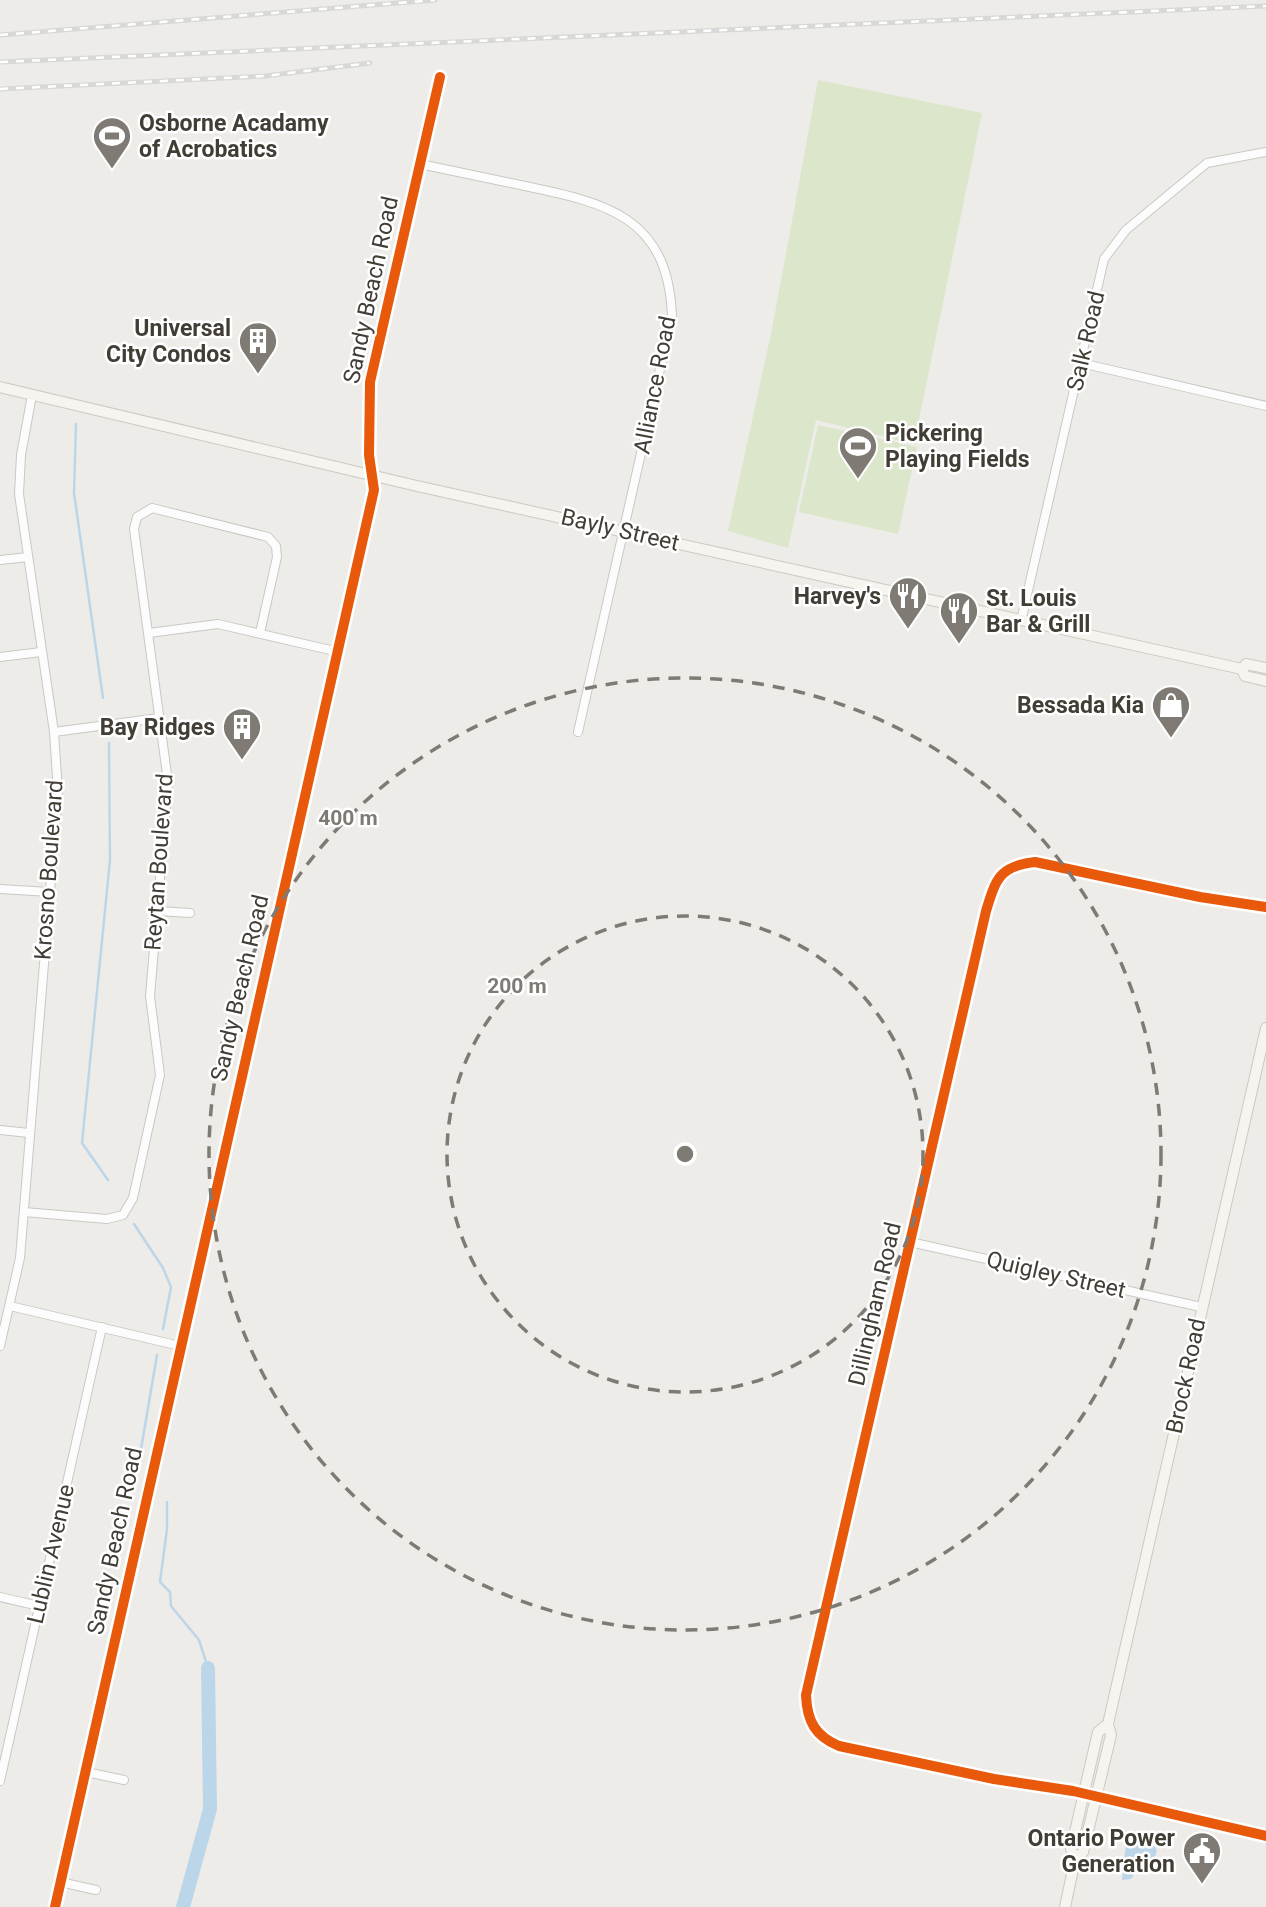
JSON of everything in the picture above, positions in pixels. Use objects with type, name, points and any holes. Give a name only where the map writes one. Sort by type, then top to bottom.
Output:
[{"type":"main road","name":"Bayly Street","points":[[0,387],[191,430],[372,475],[1241,669],[1245,676],[1266,681]]},
{"type":"main road","name":"Bayly Street","points":[[1241,669],[1246,664],[1266,668]]},
{"type":"main road","name":"Brock Road","points":[[1065,1907],[1075,1860],[1071,1849],[1111,1735],[1108,1724],[1201,1307],[1263,1055],[1266,1028]]},
{"type":"street","name":"Sandy Beach Road","points":[[55,1907],[374,491],[369,455],[370,382],[440,77]]},
{"type":"street","name":"Salk Road","points":[[1021,621],[1104,259],[1113,244],[1207,163],[1266,152]]},
{"type":"street","name":"Alliance Road","points":[[419,164],[591,200],[640,229],[662,263],[670,288],[672,316],[578,732]]},
{"type":"street","points":[[1081,363],[1266,406]]},
{"type":"street","name":"Krosno Boulevard","points":[[0,1346],[20,1258],[58,792],[54,732],[19,494],[21,455],[32,395]]},
{"type":"street","name":"Reytan Boulevard","points":[[24,1212],[107,1219],[123,1215],[129,1208],[160,1075],[150,996],[168,782],[134,528],[137,517],[152,508],[268,537],[276,546],[277,557],[260,633]]},
{"type":"street","points":[[0,560],[28,557]]},
{"type":"street","points":[[149,633],[218,624],[339,652]]},
{"type":"street","points":[[0,657],[41,652]]},
{"type":"street","points":[[54,732],[159,718]]},
{"type":"street","name":"Dillingham Road","points":[[1091,1796],[839,1746],[817,1732],[809,1721],[806,1695],[986,911],[997,879],[1014,864],[1035,862],[1200,897],[1266,906]]},
{"type":"street","points":[[0,889],[50,892]]},
{"type":"street","points":[[158,911],[190,913]]},
{"type":"street","points":[[0,1130],[29,1133]]},
{"type":"street","name":"Quigley Street","points":[[910,1242],[1201,1307]]},
{"type":"street","points":[[10,1306],[180,1346]]},
{"type":"street","name":"Lublin Avenue","points":[[0,1781],[102,1327]]},
{"type":"street","points":[[0,1597],[39,1606]]},
{"type":"street","points":[[86,1772],[124,1780]]},
{"type":"street","points":[[1091,1796],[1266,1836]]},
{"type":"street","points":[[60,1882],[96,1890]]},
{"type":"green space","points":[[818,80],[982,113],[914,444],[816,420],[788,548],[728,531],[772,329]]},
{"type":"green space","name":"Pickering Playing Fields","points":[[818,425],[917,447],[898,534],[799,512]]},
{"type":"water","points":[[1149,1840],[1157,1850],[1155,1857],[1139,1867],[1131,1879],[1122,1880],[1128,1841]]},
{"type":"waterway","points":[[76,424],[74,493],[103,698]]},
{"type":"waterway","points":[[108,1180],[82,1143],[110,860],[109,743]]},
{"type":"waterway","points":[[134,1224],[163,1268],[171,1287],[163,1329]]},
{"type":"waterway","points":[[139,1461],[157,1355]]},
{"type":"waterway","points":[[167,1502],[167,1529],[160,1582],[170,1592],[171,1606],[199,1640],[208,1668]]},
{"type":"waterway","points":[[183,1907],[210,1809],[208,1668]]},
{"type":"railway","points":[[0,35],[435,0]]},
{"type":"railway","points":[[0,62],[1266,6]]},
{"type":"railway","points":[[0,89],[265,76],[370,63]]},
{"type":"cycle path","points":[[55,1907],[374,490],[369,455],[370,382],[440,77]]},
{"type":"cycle path","points":[[1266,907],[1200,897],[1035,862],[1006,871],[996,882],[986,911],[806,1695],[808,1713],[814,1726],[824,1737],[839,1746],[994,1779],[1073,1791],[1266,1836]]},
{"type":"place","name":"Osborne Acadamy of Acrobatics","points":[[112,170]]},
{"type":"place","name":"Universal City Condos","points":[[258,375]]},
{"type":"place","name":"Pickering Playing Fields","points":[[858,480]]},
{"type":"place","name":"Harvey's","points":[[908,630]]},
{"type":"place","name":"St. Louis Bar & Grill","points":[[959,645]]},
{"type":"place","name":"Bessada Kia","points":[[1171,739]]},
{"type":"place","name":"Bay Ridges","points":[[242,761]]},
{"type":"place","name":"Ontario Power Generation","points":[[1202,1885]]}]
